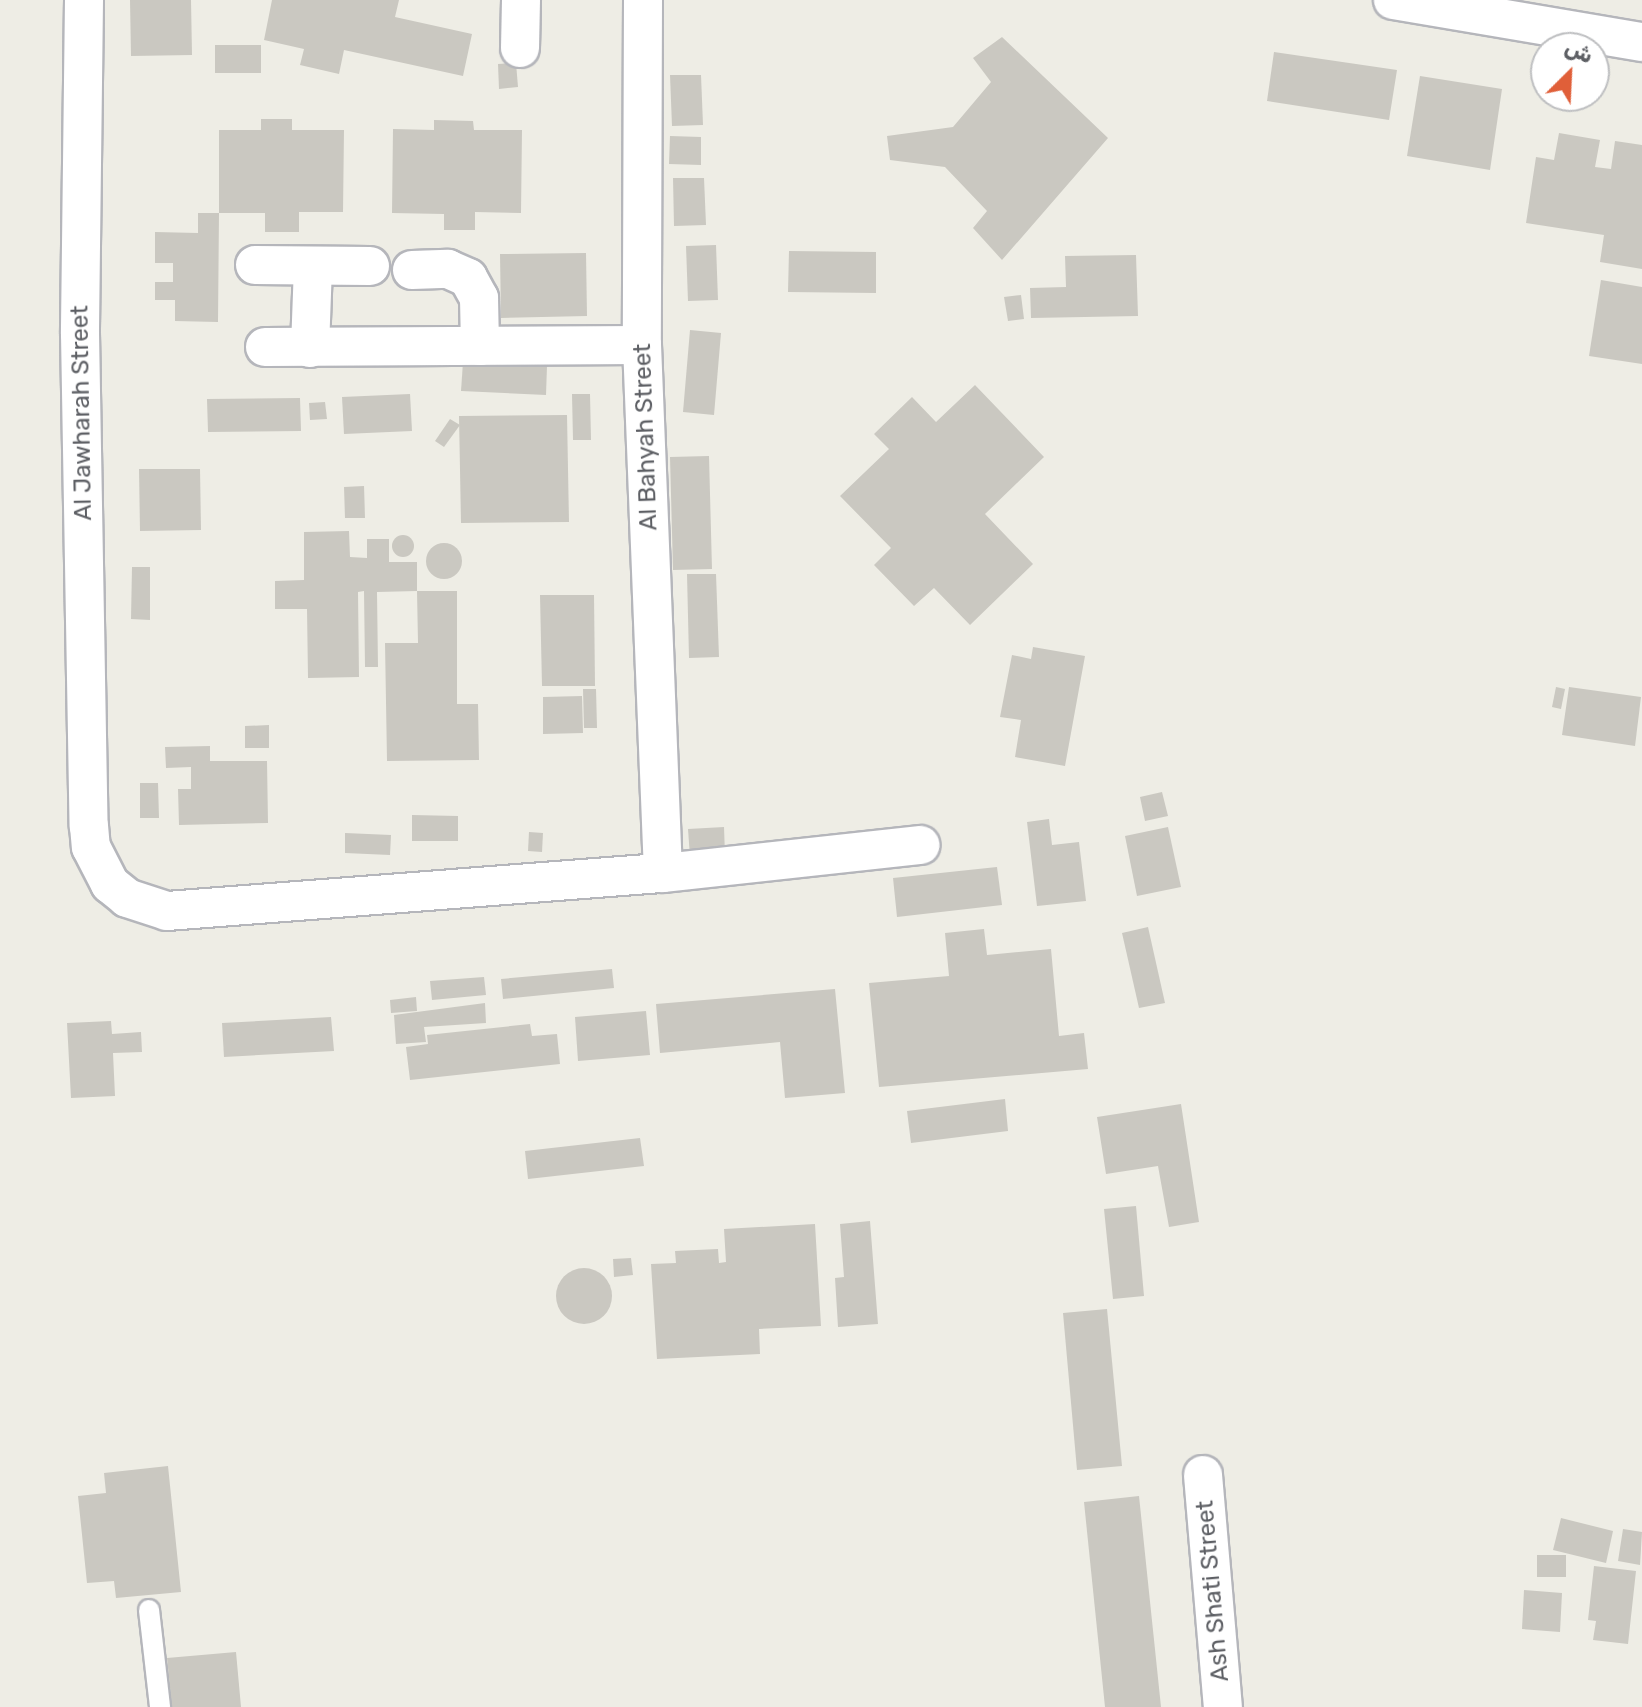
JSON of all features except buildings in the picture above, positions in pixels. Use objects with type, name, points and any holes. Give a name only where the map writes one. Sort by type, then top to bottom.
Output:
[{"type":"street","name":"Al Jawharah Street","points":[[84,0],[80,334],[89,826],[94,857],[110,884],[146,907],[167,911],[663,873],[920,845]]},
{"type":"street","points":[[520,48],[521,0]]},
{"type":"street","name":"Al Bahyah Street","points":[[643,0],[642,345],[663,873]]},
{"type":"street","points":[[1393,0],[1642,42]]},
{"type":"street","points":[[255,265],[370,266]]},
{"type":"street","points":[[310,348],[313,266]]},
{"type":"street","points":[[412,270],[448,269],[468,278],[479,298],[480,346]]},
{"type":"street","points":[[265,347],[642,345]]},
{"type":"street","name":"Ash Shati Street","points":[[1203,1475],[1223,1707]]},
{"type":"lane","points":[[149,1610],[160,1707]]}]
